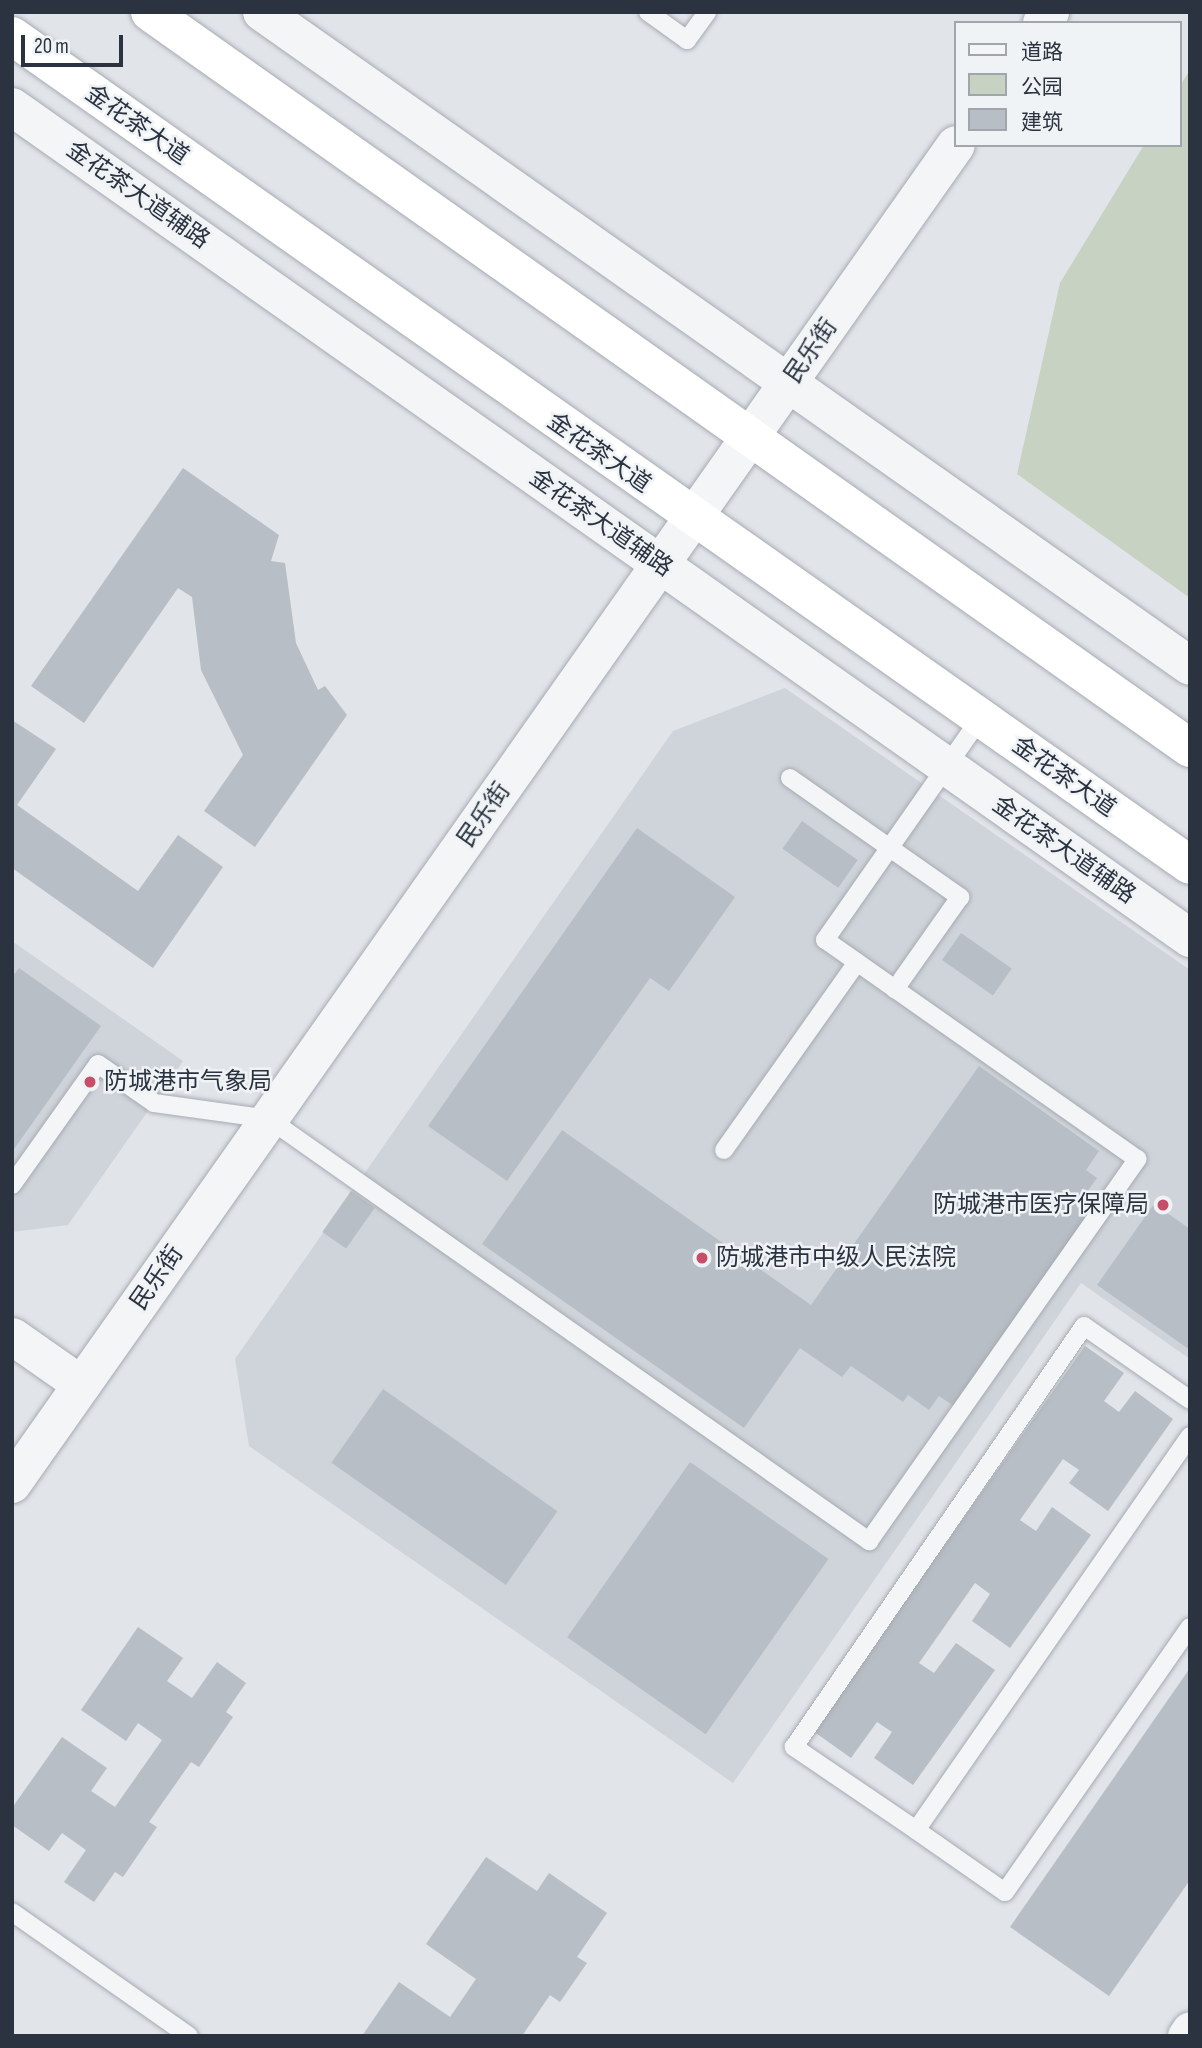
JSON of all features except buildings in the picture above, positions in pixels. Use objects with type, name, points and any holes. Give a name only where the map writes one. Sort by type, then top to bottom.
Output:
[{"type":"highway","points":[[150,12],[1190,748]]},
{"type":"highway","name":"金花茶大道","points":[[12,36],[692,519],[1190,865]]},
{"type":"street","points":[[262,12],[1190,666]]},
{"type":"street","name":"金花茶大道辅路","points":[[12,107],[1190,939]]},
{"type":"street","name":"民乐街","points":[[12,1484],[955,147]]},
{"type":"street","points":[[12,1336],[82,1385]]},
{"type":"street","points":[[1186,2036],[1190,2031]]},
{"type":"lane","points":[[648,12],[687,40],[707,12]]},
{"type":"lane","points":[[12,1185],[98,1064],[154,1103],[269,1119],[869,1541],[1137,1159],[825,940],[980,719]]},
{"type":"lane","points":[[790,778],[960,897],[895,989]]},
{"type":"lane","points":[[724,1150],[857,962]]},
{"type":"lane","points":[[1190,1400],[1084,1326],[794,1747],[1005,1892],[1190,1627]]},
{"type":"lane","points":[[916,1830],[1190,1436]]},
{"type":"lane","points":[[12,1912],[189,2036]]},
{"type":"shaded area","name":"防城港市中级人民法院","points":[[785,688],[1190,970],[1190,1359],[1081,1283],[733,1783],[249,1446],[235,1359],[673,731]]},
{"type":"shaded area","name":"防城港市气象局","points":[[12,941],[183,1061],[68,1225],[12,1232]]},
{"type":"green space","points":[[1190,70],[1190,598],[1017,474],[1060,283],[1143,147],[1181,147],[1181,84]]},
{"type":"place","name":"防城港市气象局","points":[[90,1082]]},
{"type":"place","name":"防城港市医疗保障局","points":[[1163,1205]]},
{"type":"place","name":"防城港市中级人民法院","points":[[702,1258]]}]
